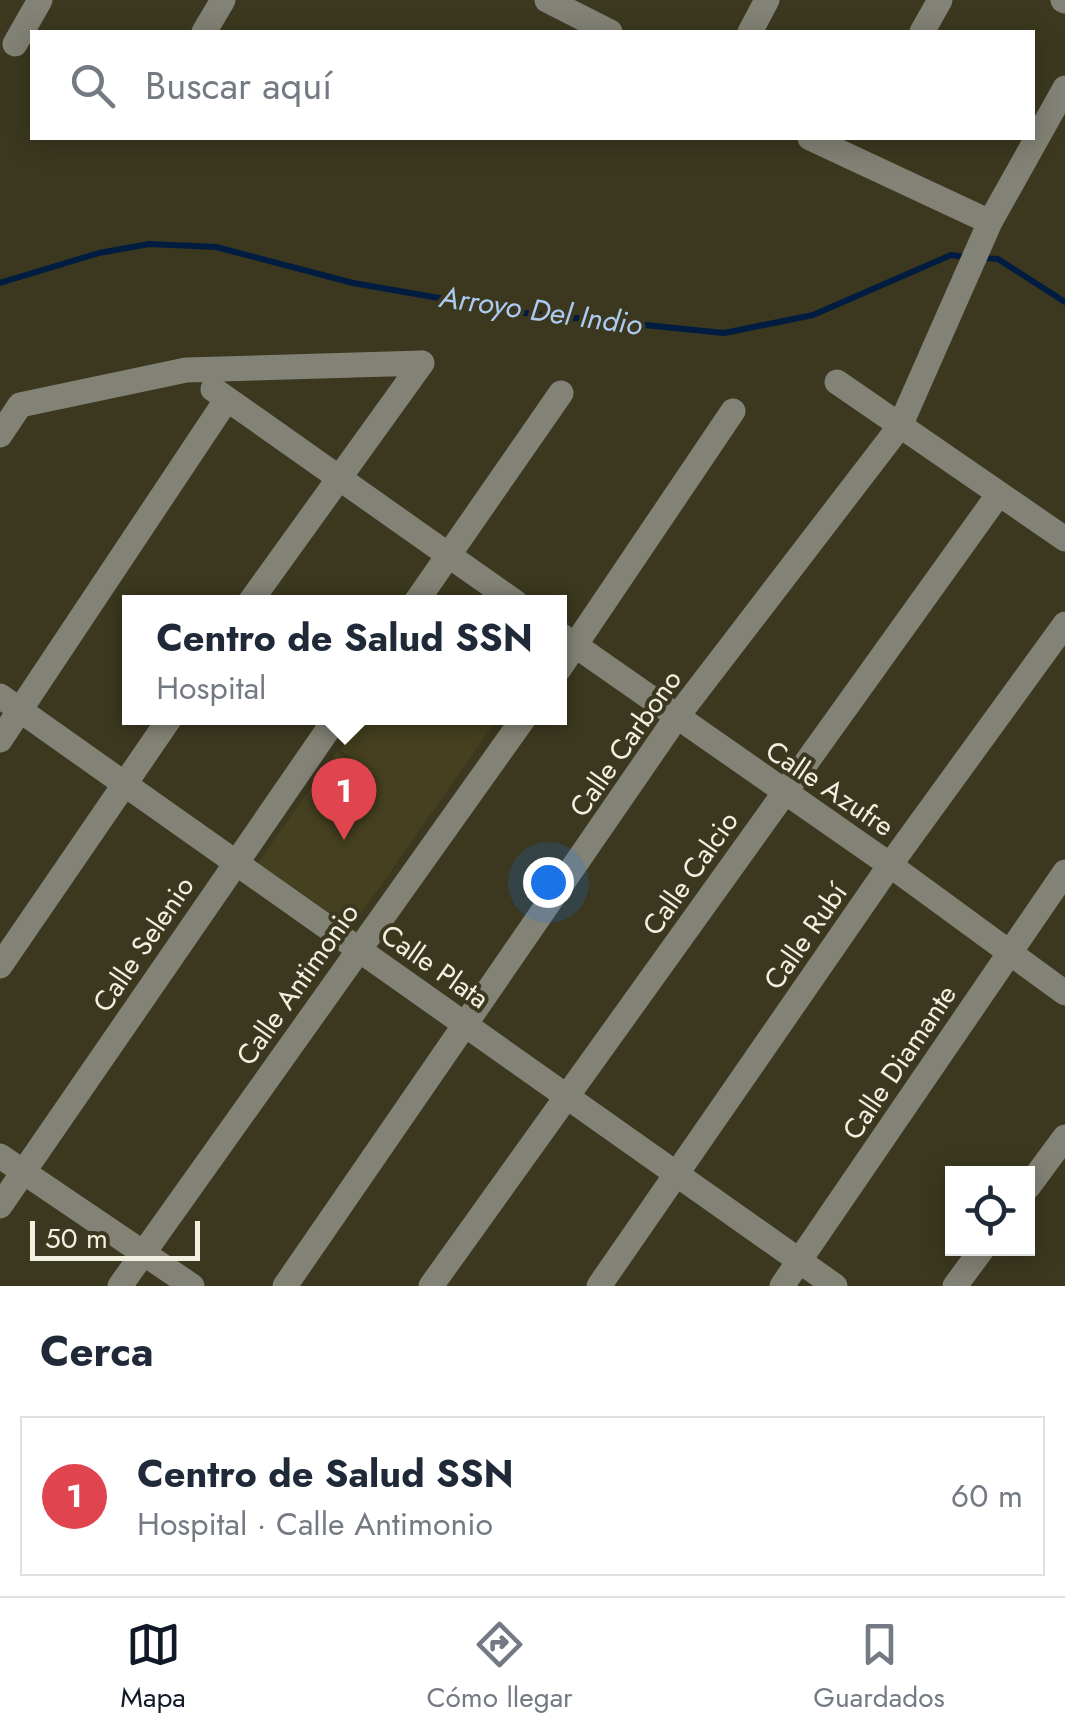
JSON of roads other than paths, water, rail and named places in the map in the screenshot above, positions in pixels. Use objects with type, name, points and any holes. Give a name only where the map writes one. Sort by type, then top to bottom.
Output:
[{"type":"street","points":[[15,44],[40,0]]},
{"type":"street","points":[[205,30],[223,0]]},
{"type":"street","points":[[547,0],[576,6],[607,30]]},
{"type":"street","points":[[751,30],[767,0]]},
{"type":"street","points":[[923,30],[940,0]]},
{"type":"street","name":"Calle Carbono","points":[[284,1286],[676,718],[900,426],[987,230],[1065,88]]},
{"type":"street","points":[[820,140],[858,148],[987,230]]},
{"type":"street","points":[[0,435],[20,405],[186,370],[422,363],[336,477],[255,595]]},
{"type":"street","points":[[186,370],[505,595]]},
{"type":"street","points":[[837,382],[1065,540]]},
{"type":"street","points":[[421,595],[561,393]]},
{"type":"street","points":[[0,740],[10,703],[227,399]]},
{"type":"street","points":[[567,640],[733,411]]},
{"type":"street","name":"Calle Calcio","points":[[431,1286],[998,495]]},
{"type":"street","name":"Calle Rubí","points":[[599,1286],[890,865],[1065,624]]},
{"type":"street","name":"Calle Azufre","points":[[567,640],[890,865],[1065,993]]},
{"type":"street","name":"Calle Plata","points":[[10,703],[835,1286]]},
{"type":"street","points":[[0,966],[165,725]]},
{"type":"street","name":"Calle Selenio","points":[[0,1206],[331,725]]},
{"type":"street","name":"Calle Antimonio","points":[[120,1286],[519,725]]},
{"type":"street","name":"Calle Diamante","points":[[782,1286],[1065,872]]},
{"type":"street","points":[[1035,1178],[1065,1136]]},
{"type":"street","points":[[0,1156],[192,1286]]},
{"type":"street","points":[[955,1286],[976,1256]]},
{"type":"waterway","name":"Arroyo Del Indio","points":[[0,283],[99,253],[149,244],[216,247],[353,283],[525,313],[724,333],[813,315],[951,255],[966,257]]},
{"type":"waterway","name":"Arroyo Del Indio","points":[[984,258],[998,259],[1065,302]]},
{"type":"place","name":"Centro de Salud SSN","points":[[344,840]]}]
